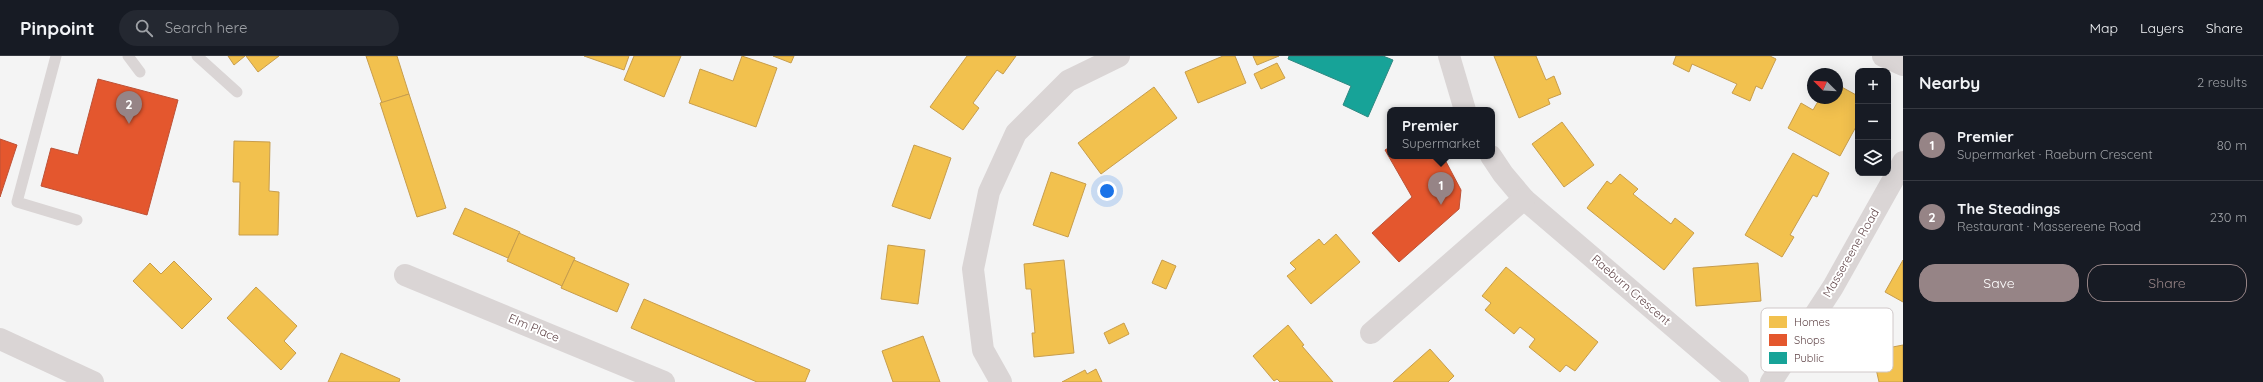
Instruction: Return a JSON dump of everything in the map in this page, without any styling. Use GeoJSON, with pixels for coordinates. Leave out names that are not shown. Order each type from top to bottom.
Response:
{"type":"FeatureCollection","features":[{"type":"Feature","properties":{"kind":"street"},"geometry":{"type":"LineString","coordinates":[[1001,382],[983,350],[972,269],[989,192],[1016,133],[1068,81],[1119,56]]}},
{"type":"Feature","properties":{"kind":"street"},"geometry":{"type":"LineString","coordinates":[[1450,56],[1464,107]]}},
{"type":"Feature","properties":{"kind":"street"},"geometry":{"type":"LineString","coordinates":[[1883,56],[1903,65]]}},
{"type":"Feature","properties":{"kind":"street","name":"Raeburn Crescent"},"geometry":{"type":"LineString","coordinates":[[1493,159],[1502,174],[1524,199],[1738,382]]}},
{"type":"Feature","properties":{"kind":"street","name":"Massereene Road"},"geometry":{"type":"LineString","coordinates":[[1819,308],[1833,287],[1903,162]]}},
{"type":"Feature","properties":{"kind":"street"},"geometry":{"type":"LineString","coordinates":[[1371,333],[1524,199]]}},
{"type":"Feature","properties":{"kind":"street","name":"Elm Place"},"geometry":{"type":"LineString","coordinates":[[405,275],[664,382]]}},
{"type":"Feature","properties":{"kind":"street"},"geometry":{"type":"LineString","coordinates":[[0,339],[93,382]]}},
{"type":"Feature","properties":{"kind":"street","name":"Massereene Road"},"geometry":{"type":"LineString","coordinates":[[1771,382],[1778,372]]}},
{"type":"Feature","properties":{"kind":"lane"},"geometry":{"type":"LineString","coordinates":[[56,56],[17,202],[77,220]]}},
{"type":"Feature","properties":{"kind":"lane"},"geometry":{"type":"LineString","coordinates":[[128,56],[140,72]]}},
{"type":"Feature","properties":{"kind":"lane"},"geometry":{"type":"LineString","coordinates":[[197,56],[237,92]]}},
{"type":"Feature","properties":{"kind":"building: Homes"},"geometry":{"type":"Polygon","coordinates":[[[228,56],[245,56],[234,65],[228,56]]]}},
{"type":"Feature","properties":{"kind":"building: Homes"},"geometry":{"type":"Polygon","coordinates":[[[246,56],[279,56],[258,72],[246,56]]]}},
{"type":"Feature","properties":{"kind":"building: Homes"},"geometry":{"type":"Polygon","coordinates":[[[366,56],[397,56],[409,94],[382,103],[366,56]]]}},
{"type":"Feature","properties":{"kind":"building: Homes"},"geometry":{"type":"Polygon","coordinates":[[[584,56],[629,56],[624,70],[584,56]]]}},
{"type":"Feature","properties":{"kind":"building: Homes"},"geometry":{"type":"Polygon","coordinates":[[[634,56],[681,56],[664,97],[624,80],[634,56]]]}},
{"type":"Feature","properties":{"kind":"building: Homes"},"geometry":{"type":"Polygon","coordinates":[[[742,56],[777,68],[756,127],[689,103],[700,69],[733,81],[742,56]]]}},
{"type":"Feature","properties":{"kind":"building: Homes"},"geometry":{"type":"Polygon","coordinates":[[[773,56],[794,56],[791,63],[773,56]]]}},
{"type":"Feature","properties":{"kind":"building: Homes"},"geometry":{"type":"Polygon","coordinates":[[[967,56],[1016,56],[1003,74],[997,70],[973,103],[979,108],[963,130],[930,107],[967,56]]]}},
{"type":"Feature","properties":{"kind":"building: Homes"},"geometry":{"type":"Polygon","coordinates":[[[1223,56],[1235,56],[1246,83],[1198,103],[1185,72],[1223,56]]]}},
{"type":"Feature","properties":{"kind":"building: Homes"},"geometry":{"type":"Polygon","coordinates":[[[1253,56],[1279,56],[1257,65],[1253,56]]]}},
{"type":"Feature","properties":{"kind":"building: Homes"},"geometry":{"type":"Polygon","coordinates":[[[1494,56],[1536,56],[1546,80],[1554,76],[1561,94],[1548,99],[1550,104],[1519,118],[1494,56]]]}},
{"type":"Feature","properties":{"kind":"building: Homes"},"geometry":{"type":"Polygon","coordinates":[[[1676,56],[1770,56],[1776,59],[1762,89],[1756,86],[1750,101],[1732,93],[1737,84],[1692,64],[1689,72],[1673,64],[1676,56]]]}},
{"type":"Feature","properties":{"kind":"building: Homes"},"geometry":{"type":"Polygon","coordinates":[[[1277,63],[1285,78],[1261,89],[1254,74],[1277,63]]]}},
{"type":"Feature","properties":{"kind":"building: Homes"},"geometry":{"type":"Polygon","coordinates":[[[1154,87],[1177,118],[1101,174],[1078,143],[1154,87]]]}},
{"type":"Feature","properties":{"kind":"building: Homes"},"geometry":{"type":"Polygon","coordinates":[[[1843,88],[1855,94],[1855,128],[1840,156],[1788,128],[1801,103],[1813,110],[1816,104],[1843,104],[1843,88]]]}},
{"type":"Feature","properties":{"kind":"building: Homes"},"geometry":{"type":"Polygon","coordinates":[[[409,94],[446,208],[417,217],[380,103],[409,94]]]}},
{"type":"Feature","properties":{"kind":"building: Homes"},"geometry":{"type":"Polygon","coordinates":[[[1562,122],[1594,165],[1564,187],[1532,144],[1562,122]]]}},
{"type":"Feature","properties":{"kind":"building: Homes"},"geometry":{"type":"Polygon","coordinates":[[[234,141],[270,142],[269,191],[279,192],[278,235],[239,235],[240,182],[233,182],[234,141]]]}},
{"type":"Feature","properties":{"kind":"building: Homes"},"geometry":{"type":"Polygon","coordinates":[[[914,145],[951,158],[930,219],[892,206],[914,145]]]}},
{"type":"Feature","properties":{"kind":"building: Homes"},"geometry":{"type":"Polygon","coordinates":[[[1793,153],[1829,173],[1817,197],[1813,195],[1790,235],[1794,237],[1782,257],[1745,235],[1793,153]]]}},
{"type":"Feature","properties":{"kind":"building: Homes"},"geometry":{"type":"Polygon","coordinates":[[[1051,172],[1086,184],[1068,237],[1033,225],[1051,172]]]}},
{"type":"Feature","properties":{"kind":"building: Homes"},"geometry":{"type":"Polygon","coordinates":[[[1620,174],[1638,189],[1633,194],[1671,224],[1675,218],[1694,233],[1664,270],[1587,208],[1607,181],[1611,184],[1620,174]]]}},
{"type":"Feature","properties":{"kind":"building: Homes"},"geometry":{"type":"Polygon","coordinates":[[[465,208],[520,232],[508,258],[453,234],[465,208]]]}},
{"type":"Feature","properties":{"kind":"building: Homes"},"geometry":{"type":"Polygon","coordinates":[[[519,233],[575,258],[562,286],[507,261],[519,233]]]}},
{"type":"Feature","properties":{"kind":"building: Homes"},"geometry":{"type":"Polygon","coordinates":[[[1336,234],[1360,262],[1311,304],[1287,276],[1296,269],[1290,263],[1319,239],[1324,245],[1336,234]]]}},
{"type":"Feature","properties":{"kind":"building: Homes"},"geometry":{"type":"Polygon","coordinates":[[[888,245],[925,250],[918,304],[881,299],[888,245]]]}},
{"type":"Feature","properties":{"kind":"building: Homes"},"geometry":{"type":"Polygon","coordinates":[[[574,260],[629,284],[617,312],[561,288],[574,260]]]}},
{"type":"Feature","properties":{"kind":"building: Homes"},"geometry":{"type":"Polygon","coordinates":[[[1064,260],[1074,353],[1034,357],[1032,333],[1035,333],[1031,289],[1026,289],[1024,264],[1064,260]]]}},
{"type":"Feature","properties":{"kind":"building: Homes"},"geometry":{"type":"Polygon","coordinates":[[[1162,260],[1176,266],[1166,289],[1152,283],[1162,260]]]}},
{"type":"Feature","properties":{"kind":"building: Homes"},"geometry":{"type":"Polygon","coordinates":[[[1903,260],[1903,302],[1885,292],[1903,260]]]}},
{"type":"Feature","properties":{"kind":"building: Homes"},"geometry":{"type":"Polygon","coordinates":[[[174,261],[212,299],[182,329],[133,281],[150,263],[161,274],[174,261]]]}},
{"type":"Feature","properties":{"kind":"building: Homes"},"geometry":{"type":"Polygon","coordinates":[[[1758,263],[1761,301],[1696,306],[1693,268],[1758,263]]]}},
{"type":"Feature","properties":{"kind":"building: Homes"},"geometry":{"type":"Polygon","coordinates":[[[1506,267],[1598,342],[1575,371],[1566,365],[1560,372],[1529,347],[1535,339],[1520,327],[1514,334],[1485,310],[1491,303],[1482,296],[1506,267]]]}},
{"type":"Feature","properties":{"kind":"building: Homes"},"geometry":{"type":"Polygon","coordinates":[[[256,287],[297,326],[284,341],[296,353],[281,370],[227,318],[256,287]]]}},
{"type":"Feature","properties":{"kind":"building: Homes"},"geometry":{"type":"Polygon","coordinates":[[[644,299],[810,370],[805,382],[757,382],[631,328],[644,299]]]}},
{"type":"Feature","properties":{"kind":"building: Homes"},"geometry":{"type":"Polygon","coordinates":[[[1124,323],[1129,334],[1109,344],[1104,333],[1124,323]]]}},
{"type":"Feature","properties":{"kind":"building: Homes"},"geometry":{"type":"Polygon","coordinates":[[[1288,325],[1304,345],[1302,346],[1333,382],[1280,382],[1277,379],[1274,381],[1253,356],[1288,325]]]}},
{"type":"Feature","properties":{"kind":"building: Homes"},"geometry":{"type":"Polygon","coordinates":[[[923,336],[940,382],[893,382],[882,351],[923,336]]]}},
{"type":"Feature","properties":{"kind":"building: Homes"},"geometry":{"type":"Polygon","coordinates":[[[1903,345],[1903,382],[1879,382],[1877,372],[1893,372],[1893,347],[1903,345]]]}},
{"type":"Feature","properties":{"kind":"building: Homes"},"geometry":{"type":"Polygon","coordinates":[[[1430,349],[1454,376],[1448,382],[1393,382],[1430,349]]]}},
{"type":"Feature","properties":{"kind":"building: Homes"},"geometry":{"type":"Polygon","coordinates":[[[341,353],[400,379],[399,382],[328,382],[341,353]]]}},
{"type":"Feature","properties":{"kind":"building: Homes"},"geometry":{"type":"Polygon","coordinates":[[[1096,369],[1102,382],[1062,382],[1085,370],[1087,374],[1096,369]]]}},
{"type":"Feature","properties":{"kind":"building: Shops"},"geometry":{"type":"Polygon","coordinates":[[[98,79],[178,100],[147,215],[41,186],[51,148],[78,155],[98,79]]]}},
{"type":"Feature","properties":{"kind":"building: Shops"},"geometry":{"type":"Polygon","coordinates":[[[0,139],[17,145],[0,197],[0,139]]]}},
{"type":"Feature","properties":{"kind":"building: Shops"},"geometry":{"type":"Polygon","coordinates":[[[1390,159],[1445,159],[1461,190],[1459,209],[1399,262],[1372,233],[1412,197],[1390,159]]]}},
{"type":"Feature","properties":{"kind":"building: Public"},"geometry":{"type":"Polygon","coordinates":[[[1289,56],[1383,56],[1393,60],[1368,117],[1343,105],[1351,86],[1288,59],[1289,56]]]}},
{"type":"Feature","properties":{"kind":"place","name":"The Steadings"},"geometry":{"type":"Point","coordinates":[129,124]}},
{"type":"Feature","properties":{"kind":"place","name":"Premier"},"geometry":{"type":"Point","coordinates":[1441,205]}}]}
